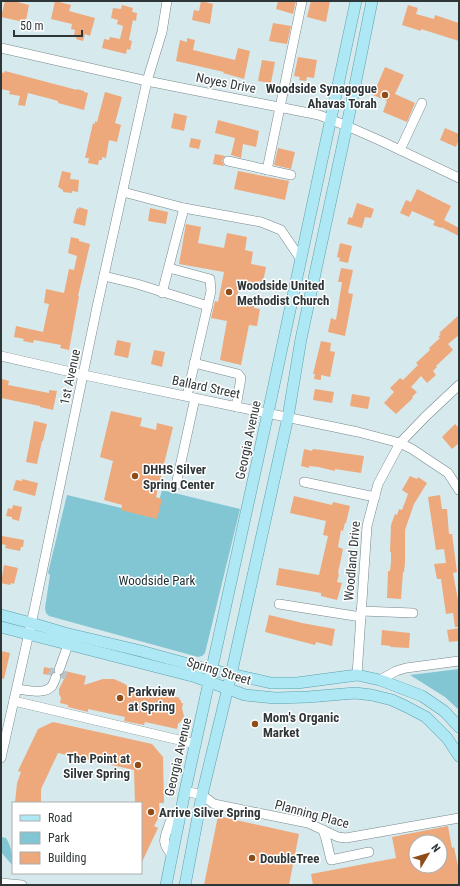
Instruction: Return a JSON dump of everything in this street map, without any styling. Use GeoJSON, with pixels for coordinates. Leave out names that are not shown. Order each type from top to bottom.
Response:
{"type":"FeatureCollection","features":[{"type":"Feature","properties":{"kind":"main road","name":"Georgia Avenue"},"geometry":{"type":"LineString","coordinates":[[166,885],[356,1]]}},
{"type":"Feature","properties":{"kind":"main road"},"geometry":{"type":"LineString","coordinates":[[186,885],[202,795],[228,688],[288,417],[301,339],[347,126],[372,1]]}},
{"type":"Feature","properties":{"kind":"main road","name":"Spring Street"},"geometry":{"type":"LineString","coordinates":[[1,615],[211,670],[271,683],[290,683],[358,675],[380,680],[422,696],[444,711],[459,727]]}},
{"type":"Feature","properties":{"kind":"main road","name":"Spring Street"},"geometry":{"type":"LineString","coordinates":[[1,627],[209,682],[245,695],[275,698],[355,693],[392,700],[426,718],[447,738],[459,756]]}},
{"type":"Feature","properties":{"kind":"street","name":"1st Avenue"},"geometry":{"type":"LineString","coordinates":[[1,758],[4,727],[14,702],[104,276],[147,80],[162,32],[167,1]]}},
{"type":"Feature","properties":{"kind":"street"},"geometry":{"type":"LineString","coordinates":[[267,170],[302,1]]}},
{"type":"Feature","properties":{"kind":"street","name":"Noyes Drive"},"geometry":{"type":"LineString","coordinates":[[1,48],[147,80],[319,115],[347,126],[459,178]]}},
{"type":"Feature","properties":{"kind":"street"},"geometry":{"type":"LineString","coordinates":[[400,150],[422,103]]}},
{"type":"Feature","properties":{"kind":"street"},"geometry":{"type":"LineString","coordinates":[[228,161],[291,175]]}},
{"type":"Feature","properties":{"kind":"street"},"geometry":{"type":"LineString","coordinates":[[123,192],[184,208],[261,222],[281,230],[300,258]]}},
{"type":"Feature","properties":{"kind":"street"},"geometry":{"type":"LineString","coordinates":[[162,292],[184,208]]}},
{"type":"Feature","properties":{"kind":"street"},"geometry":{"type":"LineString","coordinates":[[169,268],[210,279],[211,291],[194,363],[191,397],[176,485]]}},
{"type":"Feature","properties":{"kind":"street"},"geometry":{"type":"LineString","coordinates":[[104,276],[208,306]]}},
{"type":"Feature","properties":{"kind":"street","name":"Ballard Street"},"geometry":{"type":"LineString","coordinates":[[1,356],[84,375],[358,432],[400,443],[412,449],[448,473],[459,490]]}},
{"type":"Feature","properties":{"kind":"street"},"geometry":{"type":"LineString","coordinates":[[194,363],[238,374],[241,378],[236,407]]}},
{"type":"Feature","properties":{"kind":"street","name":"Woodland Drive"},"geometry":{"type":"LineString","coordinates":[[358,675],[367,526],[378,484],[400,443],[424,417],[459,386]]}},
{"type":"Feature","properties":{"kind":"street"},"geometry":{"type":"LineString","coordinates":[[304,482],[374,497]]}},
{"type":"Feature","properties":{"kind":"street"},"geometry":{"type":"LineString","coordinates":[[278,604],[361,614],[413,613]]}},
{"type":"Feature","properties":{"kind":"street"},"geometry":{"type":"LineString","coordinates":[[16,689],[33,691],[49,688],[58,672],[68,645]]}},
{"type":"Feature","properties":{"kind":"street"},"geometry":{"type":"LineString","coordinates":[[380,680],[396,671],[406,668],[459,661]]}},
{"type":"Feature","properties":{"kind":"street"},"geometry":{"type":"LineString","coordinates":[[14,702],[196,744]]}},
{"type":"Feature","properties":{"kind":"street","name":"Planning Place"},"geometry":{"type":"LineString","coordinates":[[185,792],[202,795],[214,804],[308,823],[338,837],[346,838],[459,818]]}},
{"type":"Feature","properties":{"kind":"street"},"geometry":{"type":"LineString","coordinates":[[323,830],[331,860],[369,852]]}},
{"type":"Feature","properties":{"kind":"street"},"geometry":{"type":"LineString","coordinates":[[1,883],[22,885]]}},
{"type":"Feature","properties":{"kind":"green space","name":"Woodside Park"},"geometry":{"type":"Polygon","coordinates":[[[162,490],[240,509],[205,653],[198,657],[49,616],[46,613],[45,608],[50,575],[48,573],[67,495],[155,516],[162,490]]]}},
{"type":"Feature","properties":{"kind":"green space"},"geometry":{"type":"Polygon","coordinates":[[[459,669],[459,710],[445,697],[410,675],[459,669]]]}},
{"type":"Feature","properties":{"kind":"green space"},"geometry":{"type":"Polygon","coordinates":[[[1,837],[6,838],[9,844],[12,855],[12,865],[1,852],[1,837]]]}},
{"type":"Feature","properties":{"kind":"building"},"geometry":{"type":"Polygon","coordinates":[[[5,1],[13,1],[29,5],[26,20],[24,20],[24,22],[1,17],[5,1]]]}},
{"type":"Feature","properties":{"kind":"building"},"geometry":{"type":"Polygon","coordinates":[[[55,1],[71,5],[69,11],[95,18],[90,36],[85,34],[83,41],[76,39],[77,36],[74,35],[75,30],[71,29],[72,24],[51,19],[55,1]]]}},
{"type":"Feature","properties":{"kind":"building"},"geometry":{"type":"Polygon","coordinates":[[[201,1],[213,4],[210,24],[192,20],[194,10],[199,11],[201,1]]]}},
{"type":"Feature","properties":{"kind":"building"},"geometry":{"type":"Polygon","coordinates":[[[278,1],[296,1],[293,14],[276,9],[278,1]]]}},
{"type":"Feature","properties":{"kind":"building"},"geometry":{"type":"Polygon","coordinates":[[[311,1],[330,1],[326,22],[307,17],[311,1]]]}},
{"type":"Feature","properties":{"kind":"building"},"geometry":{"type":"Polygon","coordinates":[[[122,5],[133,8],[132,12],[137,13],[136,21],[133,20],[129,40],[132,41],[130,50],[127,49],[126,54],[102,48],[104,39],[109,40],[110,37],[120,39],[123,26],[117,24],[118,20],[111,18],[113,8],[121,9],[122,5]]]}},
{"type":"Feature","properties":{"kind":"building"},"geometry":{"type":"Polygon","coordinates":[[[408,5],[418,8],[416,14],[434,19],[435,15],[459,23],[459,41],[421,29],[421,31],[402,25],[408,5]]]}},
{"type":"Feature","properties":{"kind":"building"},"geometry":{"type":"Polygon","coordinates":[[[273,23],[291,26],[287,44],[269,41],[273,23]]]}},
{"type":"Feature","properties":{"kind":"building"},"geometry":{"type":"Polygon","coordinates":[[[187,38],[195,40],[193,50],[235,60],[238,48],[250,51],[244,79],[223,73],[224,72],[176,61],[180,40],[187,42],[187,38]]]}},
{"type":"Feature","properties":{"kind":"building"},"geometry":{"type":"Polygon","coordinates":[[[298,57],[317,60],[314,78],[307,77],[306,81],[299,80],[300,77],[294,76],[298,57]]]}},
{"type":"Feature","properties":{"kind":"building"},"geometry":{"type":"Polygon","coordinates":[[[262,60],[275,62],[271,83],[258,81],[262,60]]]}},
{"type":"Feature","properties":{"kind":"building","name":"Woodside Synagogue Ahavas Torah"},"geometry":{"type":"Polygon","coordinates":[[[385,67],[404,75],[395,94],[415,103],[407,122],[383,112],[387,101],[373,95],[385,67]]]}},
{"type":"Feature","properties":{"kind":"building"},"geometry":{"type":"Polygon","coordinates":[[[5,71],[84,91],[88,93],[84,110],[28,93],[25,106],[18,105],[20,96],[9,94],[10,91],[1,89],[1,72],[4,73],[5,71]]]}},
{"type":"Feature","properties":{"kind":"building"},"geometry":{"type":"Polygon","coordinates":[[[105,92],[122,97],[115,123],[121,125],[117,142],[109,140],[106,158],[102,157],[102,160],[99,160],[98,165],[88,163],[89,158],[85,158],[93,123],[95,124],[95,121],[97,122],[105,92]]]}},
{"type":"Feature","properties":{"kind":"building"},"geometry":{"type":"Polygon","coordinates":[[[174,113],[187,116],[184,131],[171,128],[174,113]]]}},
{"type":"Feature","properties":{"kind":"building"},"geometry":{"type":"Polygon","coordinates":[[[218,120],[259,131],[256,147],[243,144],[241,158],[231,155],[235,138],[215,133],[218,120]]]}},
{"type":"Feature","properties":{"kind":"building"},"geometry":{"type":"Polygon","coordinates":[[[445,128],[459,134],[456,147],[440,140],[445,128]]]}},
{"type":"Feature","properties":{"kind":"building"},"geometry":{"type":"Polygon","coordinates":[[[191,138],[201,140],[199,149],[189,147],[191,138]]]}},
{"type":"Feature","properties":{"kind":"building"},"geometry":{"type":"Polygon","coordinates":[[[278,148],[295,152],[291,169],[274,165],[278,148]]]}},
{"type":"Feature","properties":{"kind":"building"},"geometry":{"type":"Polygon","coordinates":[[[215,154],[225,156],[222,160],[224,166],[213,164],[215,154]]]}},
{"type":"Feature","properties":{"kind":"building"},"geometry":{"type":"Polygon","coordinates":[[[62,171],[71,173],[70,179],[79,180],[78,192],[63,192],[63,190],[58,187],[62,171]]]}},
{"type":"Feature","properties":{"kind":"building"},"geometry":{"type":"Polygon","coordinates":[[[238,171],[289,181],[285,200],[234,189],[238,171]]]}},
{"type":"Feature","properties":{"kind":"building"},"geometry":{"type":"Polygon","coordinates":[[[417,189],[451,206],[444,220],[459,228],[459,236],[441,227],[433,225],[435,221],[412,211],[409,217],[400,213],[406,200],[411,202],[417,189]]]}},
{"type":"Feature","properties":{"kind":"building"},"geometry":{"type":"Polygon","coordinates":[[[357,203],[374,209],[371,218],[365,217],[362,228],[347,224],[349,217],[352,218],[357,203]]]}},
{"type":"Feature","properties":{"kind":"building"},"geometry":{"type":"Polygon","coordinates":[[[79,207],[88,210],[85,226],[73,223],[77,208],[79,209],[79,207]]]}},
{"type":"Feature","properties":{"kind":"building"},"geometry":{"type":"Polygon","coordinates":[[[150,208],[168,212],[166,224],[148,221],[150,208]]]}},
{"type":"Feature","properties":{"kind":"building","name":"Woodside United Methodist Church"},"geometry":{"type":"Polygon","coordinates":[[[186,224],[201,227],[198,243],[224,248],[227,233],[247,237],[245,250],[253,252],[251,264],[266,267],[263,282],[258,281],[257,286],[240,283],[237,298],[252,300],[251,305],[254,306],[254,308],[260,309],[257,326],[249,325],[241,365],[220,360],[227,321],[211,318],[215,301],[218,302],[224,272],[179,264],[186,224]]]}},
{"type":"Feature","properties":{"kind":"building"},"geometry":{"type":"Polygon","coordinates":[[[71,237],[90,244],[78,296],[69,350],[60,348],[61,345],[34,340],[33,343],[14,337],[16,326],[43,332],[49,304],[44,303],[46,289],[64,293],[69,269],[74,270],[77,256],[68,253],[71,237]]]}},
{"type":"Feature","properties":{"kind":"building"},"geometry":{"type":"Polygon","coordinates":[[[340,243],[352,246],[348,263],[339,261],[340,258],[337,257],[340,243]]]}},
{"type":"Feature","properties":{"kind":"building"},"geometry":{"type":"Polygon","coordinates":[[[341,268],[353,270],[348,293],[353,294],[345,336],[328,332],[331,318],[336,320],[342,282],[338,282],[341,268]]]}},
{"type":"Feature","properties":{"kind":"building"},"geometry":{"type":"Polygon","coordinates":[[[459,315],[459,335],[448,344],[453,350],[436,366],[437,367],[433,371],[436,375],[427,383],[421,376],[411,387],[417,392],[412,397],[413,398],[396,414],[384,403],[394,392],[390,388],[400,378],[403,380],[418,365],[416,363],[440,338],[438,337],[441,334],[439,333],[459,315]]]}},
{"type":"Feature","properties":{"kind":"building"},"geometry":{"type":"Polygon","coordinates":[[[117,340],[131,343],[128,358],[114,355],[117,340]]]}},
{"type":"Feature","properties":{"kind":"building"},"geometry":{"type":"Polygon","coordinates":[[[321,341],[331,343],[330,351],[335,352],[330,377],[321,375],[321,380],[314,379],[315,374],[313,374],[321,341]]]}},
{"type":"Feature","properties":{"kind":"building"},"geometry":{"type":"Polygon","coordinates":[[[154,350],[165,352],[162,367],[151,364],[154,350]]]}},
{"type":"Feature","properties":{"kind":"building"},"geometry":{"type":"Polygon","coordinates":[[[2,379],[9,381],[8,385],[49,393],[49,390],[57,391],[53,410],[1,398],[2,379]]]}},
{"type":"Feature","properties":{"kind":"building"},"geometry":{"type":"Polygon","coordinates":[[[315,389],[334,392],[332,403],[313,400],[315,389]]]}},
{"type":"Feature","properties":{"kind":"building"},"geometry":{"type":"Polygon","coordinates":[[[352,394],[370,397],[368,409],[350,406],[352,394]]]}},
{"type":"Feature","properties":{"kind":"building","name":"DHHS Silver Spring Center"},"geometry":{"type":"Polygon","coordinates":[[[111,411],[142,418],[140,426],[156,430],[157,423],[173,427],[156,497],[162,499],[157,519],[121,510],[122,505],[104,500],[113,461],[100,457],[111,411]]]}},
{"type":"Feature","properties":{"kind":"building"},"geometry":{"type":"Polygon","coordinates":[[[34,421],[47,424],[37,464],[26,462],[34,421]]]}},
{"type":"Feature","properties":{"kind":"building"},"geometry":{"type":"Polygon","coordinates":[[[455,424],[459,428],[459,443],[452,449],[442,437],[455,424]]]}},
{"type":"Feature","properties":{"kind":"building"},"geometry":{"type":"Polygon","coordinates":[[[304,449],[364,456],[361,473],[301,466],[304,449]]]}},
{"type":"Feature","properties":{"kind":"building"},"geometry":{"type":"Polygon","coordinates":[[[410,476],[417,479],[418,477],[427,483],[414,504],[405,530],[405,563],[401,599],[387,598],[388,571],[390,571],[391,562],[391,525],[395,514],[397,515],[399,509],[402,510],[408,494],[402,490],[410,476]]]}},
{"type":"Feature","properties":{"kind":"building"},"geometry":{"type":"Polygon","coordinates":[[[22,479],[38,483],[35,496],[13,490],[16,480],[22,481],[22,479]]]}},
{"type":"Feature","properties":{"kind":"building"},"geometry":{"type":"Polygon","coordinates":[[[440,495],[442,509],[447,509],[449,534],[452,534],[457,572],[453,573],[458,600],[459,599],[459,627],[455,627],[453,613],[446,614],[441,579],[437,579],[434,564],[446,563],[444,549],[436,550],[428,497],[440,495]]]}},
{"type":"Feature","properties":{"kind":"building"},"geometry":{"type":"Polygon","coordinates":[[[294,496],[332,505],[333,502],[350,506],[343,531],[341,530],[338,547],[343,549],[337,582],[342,583],[337,600],[321,596],[321,593],[276,585],[279,568],[319,575],[328,536],[323,535],[326,521],[290,513],[294,496]]]}},
{"type":"Feature","properties":{"kind":"building"},"geometry":{"type":"Polygon","coordinates":[[[13,505],[22,507],[19,521],[12,519],[12,517],[6,516],[8,508],[12,509],[13,505]]]}},
{"type":"Feature","properties":{"kind":"building"},"geometry":{"type":"Polygon","coordinates":[[[2,536],[24,540],[23,547],[21,547],[20,551],[5,548],[6,545],[1,544],[2,536]]]}},
{"type":"Feature","properties":{"kind":"building"},"geometry":{"type":"Polygon","coordinates":[[[4,565],[18,568],[14,584],[11,583],[10,585],[1,583],[4,565]]]}},
{"type":"Feature","properties":{"kind":"building"},"geometry":{"type":"Polygon","coordinates":[[[269,615],[335,629],[332,646],[316,642],[315,645],[265,632],[269,615]]]}},
{"type":"Feature","properties":{"kind":"building"},"geometry":{"type":"Polygon","coordinates":[[[459,628],[459,641],[449,642],[447,630],[459,628]]]}},
{"type":"Feature","properties":{"kind":"building"},"geometry":{"type":"Polygon","coordinates":[[[382,630],[410,633],[409,648],[381,645],[382,630]]]}},
{"type":"Feature","properties":{"kind":"building"},"geometry":{"type":"Polygon","coordinates":[[[1,651],[10,653],[4,679],[1,678],[1,651]]]}},
{"type":"Feature","properties":{"kind":"building"},"geometry":{"type":"Polygon","coordinates":[[[44,667],[53,669],[53,672],[50,675],[43,674],[44,667]]]}},
{"type":"Feature","properties":{"kind":"building","name":"Parkview at Spring"},"geometry":{"type":"Polygon","coordinates":[[[65,671],[86,676],[84,685],[103,679],[114,679],[125,684],[139,697],[141,688],[180,698],[179,700],[183,703],[182,708],[184,716],[178,724],[177,729],[145,722],[144,725],[124,721],[125,717],[88,709],[88,712],[68,707],[68,705],[60,703],[61,698],[59,694],[59,689],[64,679],[62,678],[62,675],[65,671]]]}},
{"type":"Feature","properties":{"kind":"building"},"geometry":{"type":"Polygon","coordinates":[[[53,722],[152,744],[163,757],[164,803],[159,803],[160,815],[154,826],[158,828],[142,862],[142,802],[135,802],[134,770],[58,753],[41,789],[41,802],[15,802],[17,783],[21,772],[18,771],[38,729],[53,722]]]}},
{"type":"Feature","properties":{"kind":"building","name":"DoubleTree"},"geometry":{"type":"Polygon","coordinates":[[[218,816],[299,834],[289,885],[204,885],[218,816]]]}},
{"type":"Feature","properties":{"kind":"building"},"geometry":{"type":"Polygon","coordinates":[[[448,826],[452,848],[454,847],[459,871],[459,885],[313,885],[311,874],[396,858],[392,837],[448,826]]]}},
{"type":"Feature","properties":{"kind":"tunnel"},"geometry":{"type":"LineString","coordinates":[[52,676],[55,669]]}},
{"type":"Feature","properties":{"kind":"tunnel"},"geometry":{"type":"LineString","coordinates":[[61,678],[63,671]]}},
{"type":"Feature","properties":{"kind":"place","name":"Woodside Synagogue Ahavas Torah"},"geometry":{"type":"Point","coordinates":[385,95]}},
{"type":"Feature","properties":{"kind":"place","name":"Woodside United Methodist Church"},"geometry":{"type":"Point","coordinates":[229,292]}},
{"type":"Feature","properties":{"kind":"place","name":"DHHS Silver Spring Center"},"geometry":{"type":"Point","coordinates":[135,476]}},
{"type":"Feature","properties":{"kind":"place","name":"Parkview at Spring"},"geometry":{"type":"Point","coordinates":[120,698]}},
{"type":"Feature","properties":{"kind":"place","name":"Mom's Organic Market"},"geometry":{"type":"Point","coordinates":[255,724]}},
{"type":"Feature","properties":{"kind":"place","name":"The Point at Silver Spring"},"geometry":{"type":"Point","coordinates":[138,765]}},
{"type":"Feature","properties":{"kind":"place","name":"Arrive Silver Spring"},"geometry":{"type":"Point","coordinates":[151,812]}},
{"type":"Feature","properties":{"kind":"place","name":"DoubleTree"},"geometry":{"type":"Point","coordinates":[252,858]}}]}
